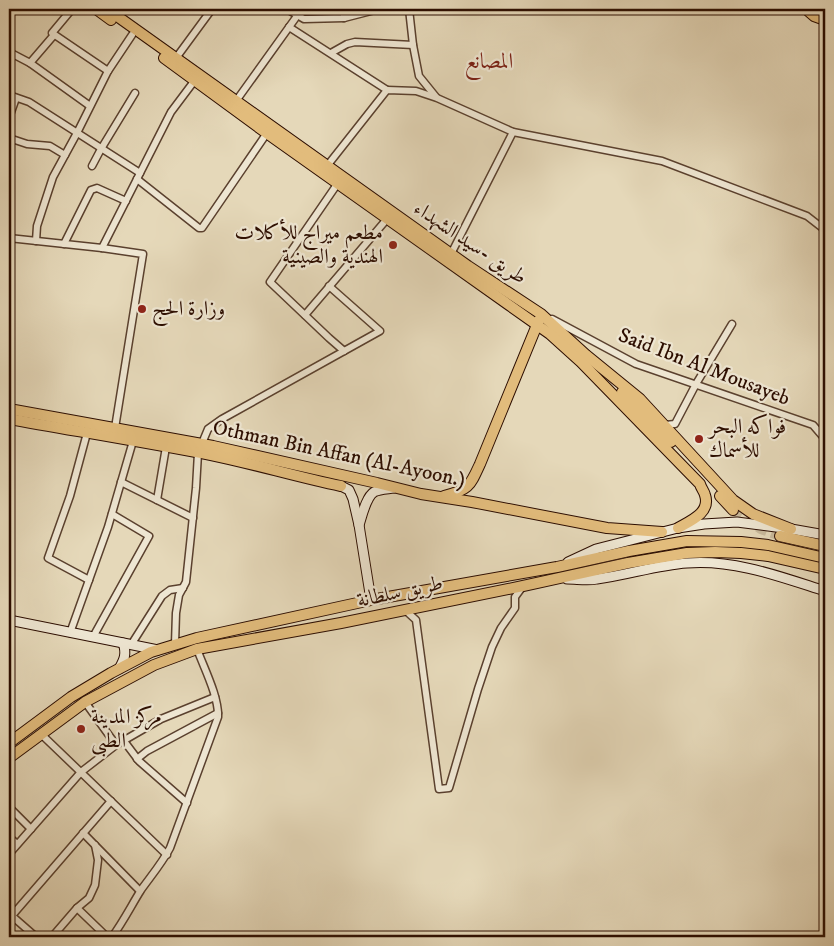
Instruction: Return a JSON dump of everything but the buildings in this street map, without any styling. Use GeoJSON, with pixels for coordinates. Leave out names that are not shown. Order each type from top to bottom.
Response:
{"type":"FeatureCollection","features":[{"type":"Feature","properties":{"kind":"main road","name":"طريق -سيد الشهداء"},"geometry":{"type":"LineString","coordinates":[[96,9],[550,334],[581,362],[700,484],[705,494],[706,502],[704,509],[699,516],[678,528]]}},
{"type":"Feature","properties":{"kind":"main road"},"geometry":{"type":"LineString","coordinates":[[797,9],[825,12]]}},
{"type":"Feature","properties":{"kind":"main road","name":"طريق -سيد الشهداء"},"geometry":{"type":"LineString","coordinates":[[115,11],[176,58],[327,166],[451,254],[541,314],[586,355],[640,399],[733,500],[753,514],[791,528]]}},
{"type":"Feature","properties":{"kind":"main road"},"geometry":{"type":"LineString","coordinates":[[813,11],[825,20]]}},
{"type":"Feature","properties":{"kind":"main road"},"geometry":{"type":"LineString","coordinates":[[441,497],[462,491],[471,483],[541,314]]}},
{"type":"Feature","properties":{"kind":"main road"},"geometry":{"type":"LineString","coordinates":[[586,355],[680,451],[733,510]]}},
{"type":"Feature","properties":{"kind":"main road","name":"Othman Bin Affan (Al-Ayoon.)"},"geometry":{"type":"LineString","coordinates":[[9,409],[115,428],[200,448],[396,487],[421,494],[607,528],[662,532]]}},
{"type":"Feature","properties":{"kind":"main road","name":"Othman Bin Affan (Al-Ayoon.)"},"geometry":{"type":"LineString","coordinates":[[9,419],[166,447],[200,448],[341,486]]}},
{"type":"Feature","properties":{"kind":"main road"},"geometry":{"type":"LineString","coordinates":[[341,486],[349,490],[354,499],[370,600]]}},
{"type":"Feature","properties":{"kind":"main road"},"geometry":{"type":"LineString","coordinates":[[359,525],[370,495],[375,491],[396,487]]}},
{"type":"Feature","properties":{"kind":"main road"},"geometry":{"type":"LineString","coordinates":[[557,567],[596,549],[678,528],[704,524],[737,522],[791,528],[825,535]]}},
{"type":"Feature","properties":{"kind":"main road"},"geometry":{"type":"LineString","coordinates":[[780,536],[825,546]]}},
{"type":"Feature","properties":{"kind":"main road","name":"طريق سلطانة"},"geometry":{"type":"LineString","coordinates":[[9,743],[71,697],[119,669],[151,652],[197,638],[370,600],[557,567],[628,551],[687,541],[741,542],[768,545],[825,558]]}},
{"type":"Feature","properties":{"kind":"main road","name":"طريق سلطانة"},"geometry":{"type":"LineString","coordinates":[[9,758],[85,702],[154,665],[197,649],[405,610],[628,562],[687,552],[741,552],[825,569]]}},
{"type":"Feature","properties":{"kind":"main road"},"geometry":{"type":"LineString","coordinates":[[557,578],[596,580],[656,567],[687,563],[707,563],[735,566],[766,573],[825,591]]}},
{"type":"Feature","properties":{"kind":"main road"},"geometry":{"type":"LineString","coordinates":[[9,620],[158,650]]}},
{"type":"Feature","properties":{"kind":"main road"},"geometry":{"type":"LineString","coordinates":[[119,669],[126,655],[127,644]]}},
{"type":"Feature","properties":{"kind":"street"},"geometry":{"type":"LineString","coordinates":[[30,63],[54,35],[52,33],[72,9]]}},
{"type":"Feature","properties":{"kind":"street"},"geometry":{"type":"LineString","coordinates":[[176,58],[212,9]]}},
{"type":"Feature","properties":{"kind":"street"},"geometry":{"type":"LineString","coordinates":[[287,9],[304,19],[344,18],[379,9]]}},
{"type":"Feature","properties":{"kind":"street"},"geometry":{"type":"LineString","coordinates":[[344,9],[344,18]]}},
{"type":"Feature","properties":{"kind":"street"},"geometry":{"type":"LineString","coordinates":[[409,9],[419,76],[437,98]]}},
{"type":"Feature","properties":{"kind":"street"},"geometry":{"type":"LineString","coordinates":[[236,101],[297,16]]}},
{"type":"Feature","properties":{"kind":"street"},"geometry":{"type":"LineString","coordinates":[[290,27],[387,90],[416,91],[437,98],[513,132],[662,161],[807,216],[825,230]]}},
{"type":"Feature","properties":{"kind":"street"},"geometry":{"type":"LineString","coordinates":[[54,35],[108,71]]}},
{"type":"Feature","properties":{"kind":"street"},"geometry":{"type":"LineString","coordinates":[[36,241],[37,226],[53,178],[108,71],[132,35]]}},
{"type":"Feature","properties":{"kind":"street"},"geometry":{"type":"LineString","coordinates":[[331,53],[347,44],[355,42],[413,44]]}},
{"type":"Feature","properties":{"kind":"street"},"geometry":{"type":"LineString","coordinates":[[9,52],[30,63],[90,106]]}},
{"type":"Feature","properties":{"kind":"street"},"geometry":{"type":"LineString","coordinates":[[102,248],[171,112],[195,80]]}},
{"type":"Feature","properties":{"kind":"street"},"geometry":{"type":"LineString","coordinates":[[327,166],[387,90]]}},
{"type":"Feature","properties":{"kind":"street"},"geometry":{"type":"LineString","coordinates":[[92,166],[100,149],[135,93]]}},
{"type":"Feature","properties":{"kind":"street"},"geometry":{"type":"LineString","coordinates":[[9,95],[29,102],[100,149],[138,176],[199,228],[202,228],[267,133]]}},
{"type":"Feature","properties":{"kind":"street"},"geometry":{"type":"LineString","coordinates":[[9,118],[16,98]]}},
{"type":"Feature","properties":{"kind":"street"},"geometry":{"type":"LineString","coordinates":[[451,254],[513,132]]}},
{"type":"Feature","properties":{"kind":"street"},"geometry":{"type":"LineString","coordinates":[[9,138],[26,144],[50,146],[65,155]]}},
{"type":"Feature","properties":{"kind":"street"},"geometry":{"type":"LineString","coordinates":[[338,184],[270,282],[344,351]]}},
{"type":"Feature","properties":{"kind":"street"},"geometry":{"type":"LineString","coordinates":[[64,244],[91,190],[97,188],[126,201]]}},
{"type":"Feature","properties":{"kind":"street"},"geometry":{"type":"LineString","coordinates":[[305,315],[387,219]]}},
{"type":"Feature","properties":{"kind":"street"},"geometry":{"type":"LineString","coordinates":[[9,238],[143,254],[115,428]]}},
{"type":"Feature","properties":{"kind":"street"},"geometry":{"type":"LineString","coordinates":[[175,644],[176,613],[179,595],[186,582],[200,448],[208,428],[380,331],[330,286]]}},
{"type":"Feature","properties":{"kind":"street","name":"Said Ibn Al Mousayeb"},"geometry":{"type":"LineString","coordinates":[[541,314],[636,364],[813,425],[825,439]]}},
{"type":"Feature","properties":{"kind":"street"},"geometry":{"type":"LineString","coordinates":[[664,425],[675,424],[696,384],[732,324]]}},
{"type":"Feature","properties":{"kind":"street"},"geometry":{"type":"LineString","coordinates":[[87,433],[70,496],[48,558],[89,580]]}},
{"type":"Feature","properties":{"kind":"street"},"geometry":{"type":"LineString","coordinates":[[70,633],[112,514],[133,441]]}},
{"type":"Feature","properties":{"kind":"street"},"geometry":{"type":"LineString","coordinates":[[157,500],[166,447]]}},
{"type":"Feature","properties":{"kind":"street"},"geometry":{"type":"LineString","coordinates":[[121,482],[193,518]]}},
{"type":"Feature","properties":{"kind":"street"},"geometry":{"type":"LineString","coordinates":[[93,637],[149,536],[112,514]]}},
{"type":"Feature","properties":{"kind":"street"},"geometry":{"type":"LineString","coordinates":[[405,610],[416,620],[438,789],[449,788],[492,647],[501,628],[515,608],[515,597],[523,586]]}},
{"type":"Feature","properties":{"kind":"street"},"geometry":{"type":"LineString","coordinates":[[127,644],[162,596],[170,590],[183,588]]}},
{"type":"Feature","properties":{"kind":"street"},"geometry":{"type":"LineString","coordinates":[[112,937],[123,922],[140,891],[170,848],[218,717],[219,709],[197,649]]}},
{"type":"Feature","properties":{"kind":"street"},"geometry":{"type":"LineString","coordinates":[[9,854],[80,772],[116,745],[161,719],[215,697]]}},
{"type":"Feature","properties":{"kind":"street"},"geometry":{"type":"LineString","coordinates":[[85,702],[116,745]]}},
{"type":"Feature","properties":{"kind":"street"},"geometry":{"type":"LineString","coordinates":[[137,759],[147,751],[218,713]]}},
{"type":"Feature","properties":{"kind":"street"},"geometry":{"type":"LineString","coordinates":[[42,734],[167,854]]}},
{"type":"Feature","properties":{"kind":"street"},"geometry":{"type":"LineString","coordinates":[[124,741],[137,759],[187,803]]}},
{"type":"Feature","properties":{"kind":"street"},"geometry":{"type":"LineString","coordinates":[[36,937],[10,918],[111,801]]}},
{"type":"Feature","properties":{"kind":"street"},"geometry":{"type":"LineString","coordinates":[[9,807],[31,829]]}},
{"type":"Feature","properties":{"kind":"street"},"geometry":{"type":"LineString","coordinates":[[84,833],[140,891]]}},
{"type":"Feature","properties":{"kind":"street"},"geometry":{"type":"LineString","coordinates":[[9,837],[17,844]]}},
{"type":"Feature","properties":{"kind":"street"},"geometry":{"type":"LineString","coordinates":[[52,937],[77,908],[89,898],[95,885],[98,860],[95,845]]}},
{"type":"Feature","properties":{"kind":"street"},"geometry":{"type":"LineString","coordinates":[[77,908],[107,937]]}},
{"type":"Feature","properties":{"kind":"tunnel"},"geometry":{"type":"LineString","coordinates":[[733,510],[761,529],[780,536]]}},
{"type":"Feature","properties":{"kind":"place","name":"مطعم ميراج للأكلات الهندية والصينية"},"geometry":{"type":"Point","coordinates":[393,245]}},
{"type":"Feature","properties":{"kind":"place","name":"وزارة الحج"},"geometry":{"type":"Point","coordinates":[142,309]}},
{"type":"Feature","properties":{"kind":"place","name":"فواكه البحر للأسماك"},"geometry":{"type":"Point","coordinates":[699,439]}},
{"type":"Feature","properties":{"kind":"place","name":"مرکز المدینة الطبی"},"geometry":{"type":"Point","coordinates":[81,729]}},
{"type":"Feature","properties":{"kind":"district","name":"المصانع"},"geometry":{"type":"Point","coordinates":[489,61]}}]}
